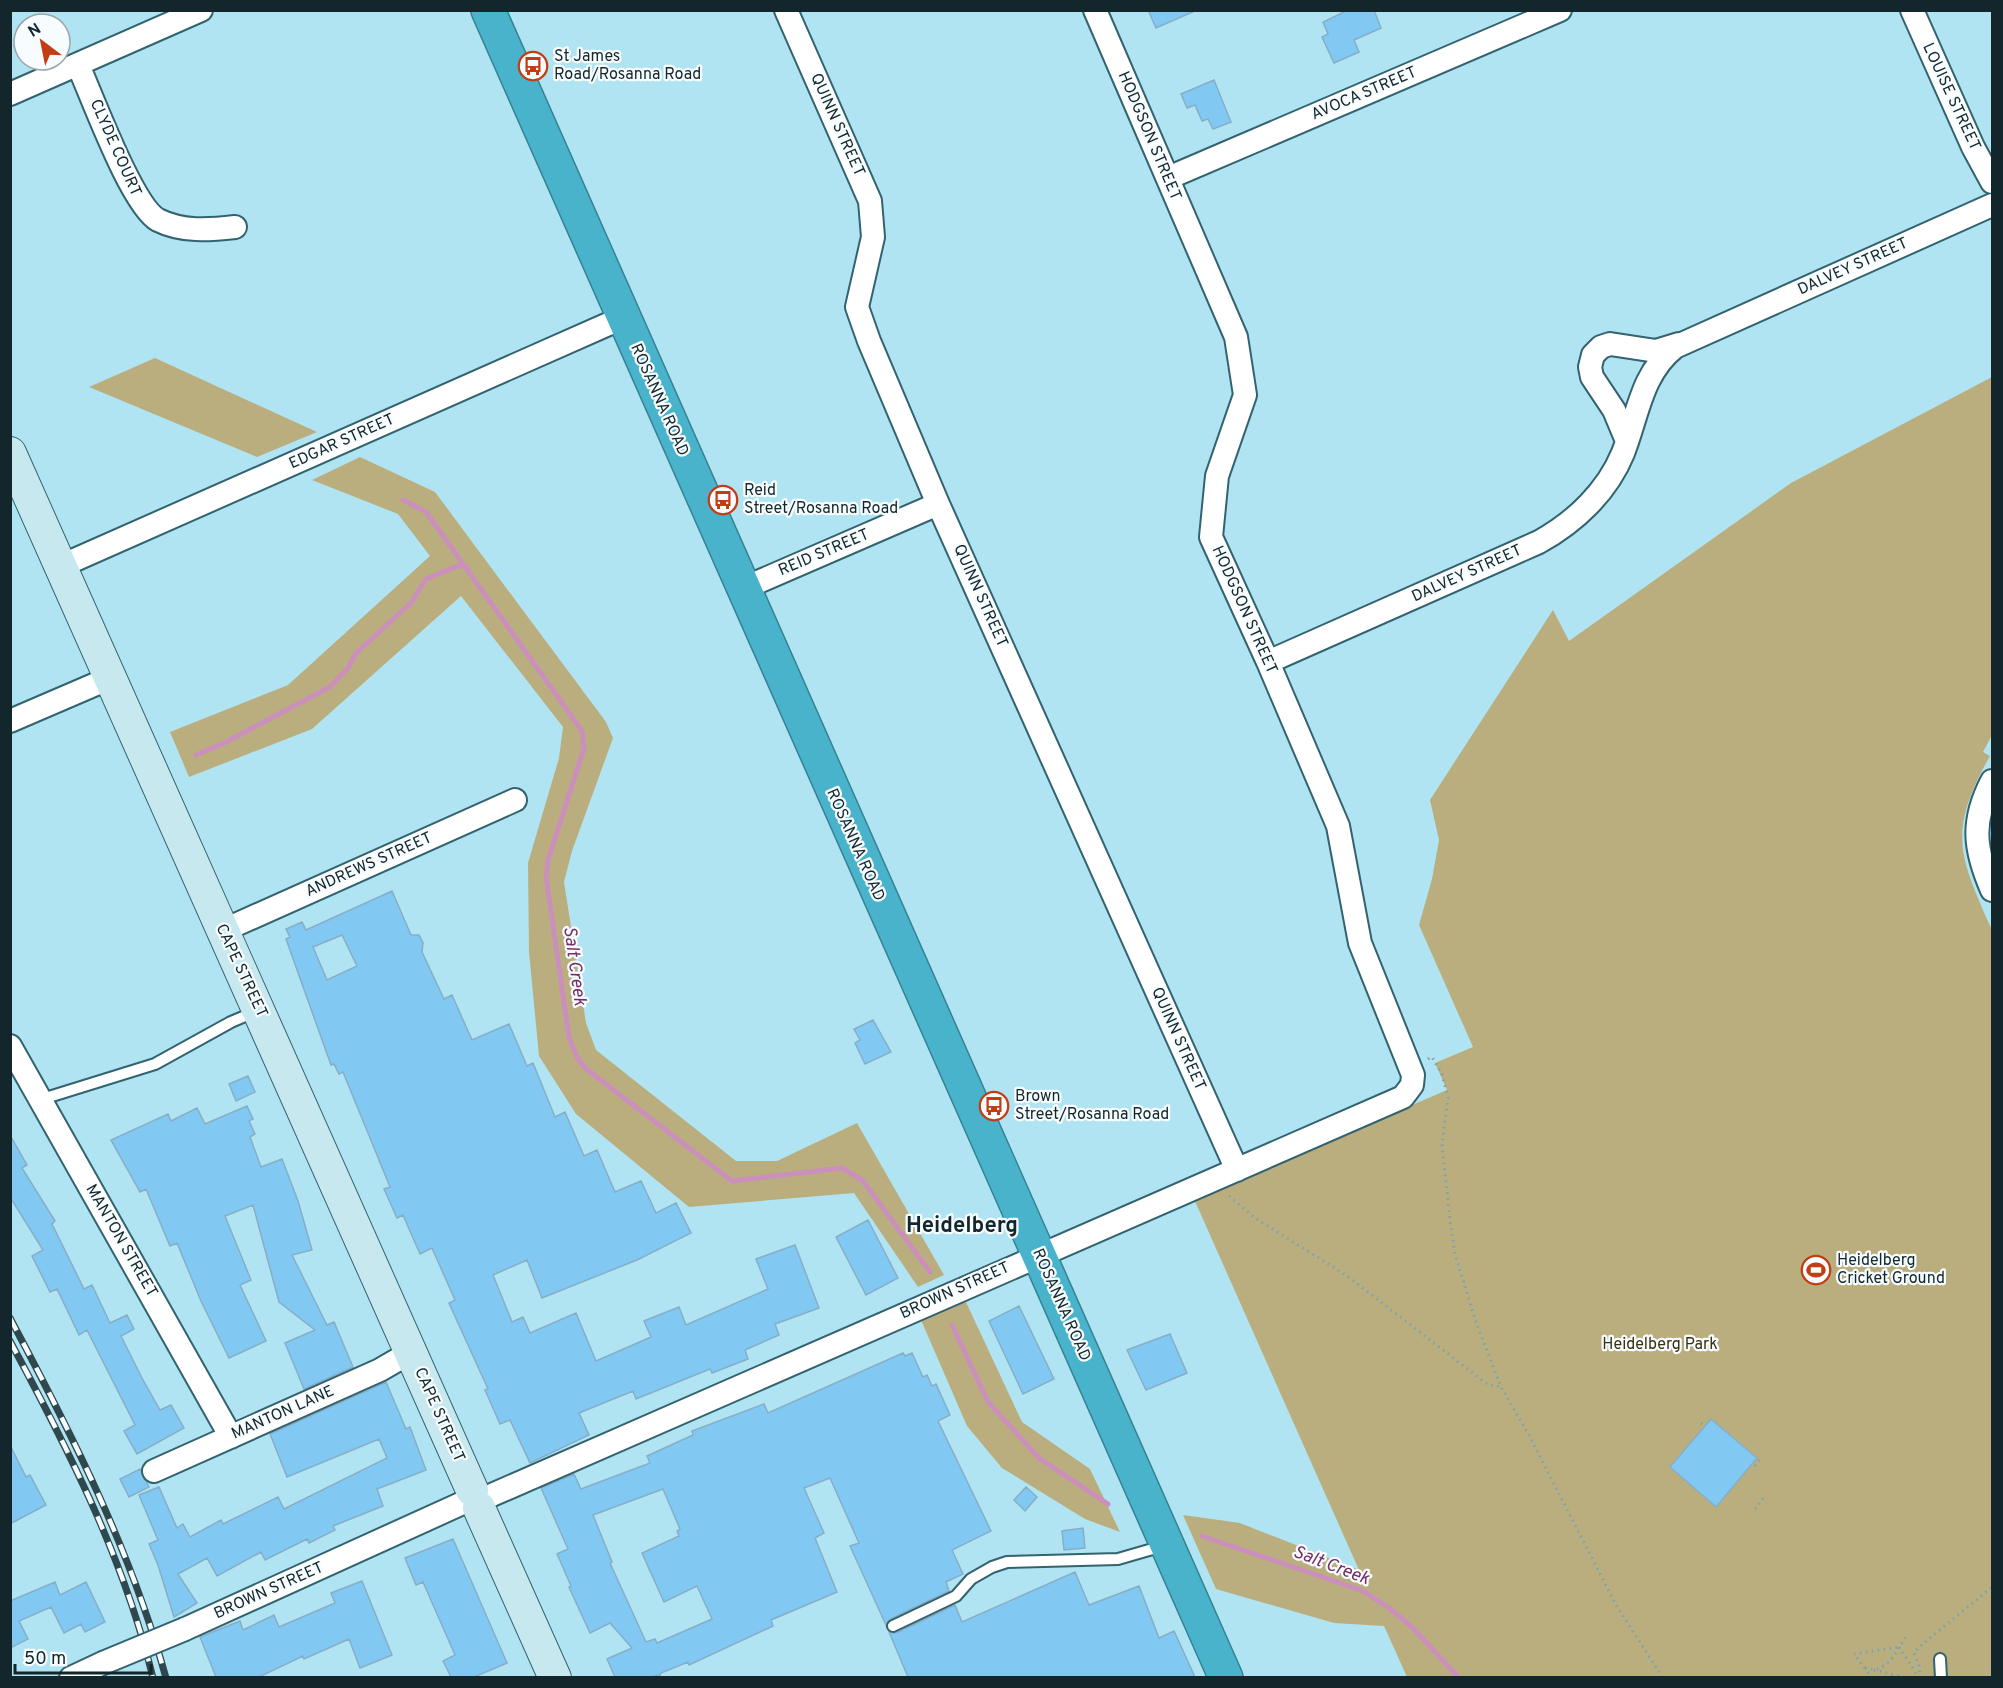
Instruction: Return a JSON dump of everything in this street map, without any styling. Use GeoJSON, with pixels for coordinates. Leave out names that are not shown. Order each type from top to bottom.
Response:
{"type":"FeatureCollection","features":[{"type":"Feature","properties":{"kind":"highway","name":"ROSANNA ROAD"},"geometry":{"type":"LineString","coordinates":[[488,10],[622,318],[1226,1677]]}},
{"type":"Feature","properties":{"kind":"street"},"geometry":{"type":"LineString","coordinates":[[10,94],[201,10]]}},
{"type":"Feature","properties":{"kind":"street","name":"QUINN STREET"},"geometry":{"type":"LineString","coordinates":[[786,10],[870,201],[873,237],[857,307],[938,504],[1228,1174]]}},
{"type":"Feature","properties":{"kind":"street","name":"HODGSON STREET"},"geometry":{"type":"LineString","coordinates":[[1095,10],[1236,338],[1245,395],[1217,476],[1211,537],[1268,662],[1338,826],[1360,943],[1411,1070]]}},
{"type":"Feature","properties":{"kind":"street","name":"AVOCA STREET"},"geometry":{"type":"LineString","coordinates":[[1168,178],[1560,10]]}},
{"type":"Feature","properties":{"kind":"street","name":"LOUISE STREET"},"geometry":{"type":"LineString","coordinates":[[1912,10],[1973,147],[1992,182]]}},
{"type":"Feature","properties":{"kind":"street","name":"CLYDE COURT"},"geometry":{"type":"LineString","coordinates":[[78,65],[134,191],[147,212],[156,219],[185,228],[235,227]]}},
{"type":"Feature","properties":{"kind":"street","name":"DALVEY STREET"},"geometry":{"type":"LineString","coordinates":[[1627,441],[1614,410],[1592,377],[1590,367],[1593,355],[1601,347],[1610,344],[1656,351],[1680,344],[1992,205]]}},
{"type":"Feature","properties":{"kind":"street","name":"EDGAR STREET"},"geometry":{"type":"LineString","coordinates":[[61,566],[622,318]]}},
{"type":"Feature","properties":{"kind":"street","name":"DALVEY STREET"},"geometry":{"type":"LineString","coordinates":[[1268,662],[1556,532],[1585,508],[1604,487],[1627,441],[1648,380],[1666,354],[1680,344]]}},
{"type":"Feature","properties":{"kind":"street","name":"CAPE STREET"},"geometry":{"type":"LineString","coordinates":[[10,453],[555,1677]]}},
{"type":"Feature","properties":{"kind":"street","name":"REID STREET"},"geometry":{"type":"LineString","coordinates":[[742,589],[938,504]]}},
{"type":"Feature","properties":{"kind":"street"},"geometry":{"type":"LineString","coordinates":[[10,721],[110,678]]}},
{"type":"Feature","properties":{"kind":"street"},"geometry":{"type":"LineString","coordinates":[[1992,781],[1979,816],[1977,841],[1981,863],[1992,890]]}},
{"type":"Feature","properties":{"kind":"street","name":"ANDREWS STREET"},"geometry":{"type":"LineString","coordinates":[[222,931],[515,800]]}},
{"type":"Feature","properties":{"kind":"street","name":"MANTON STREET"},"geometry":{"type":"LineString","coordinates":[[10,1046],[231,1437]]}},
{"type":"Feature","properties":{"kind":"street","name":"BROWN STREET"},"geometry":{"type":"LineString","coordinates":[[71,1677],[1403,1097],[1412,1085],[1411,1070]]}},
{"type":"Feature","properties":{"kind":"street","name":"MANTON LANE"},"geometry":{"type":"LineString","coordinates":[[154,1471],[380,1370],[411,1352]]}},
{"type":"Feature","properties":{"kind":"lane"},"geometry":{"type":"LineString","coordinates":[[39,1100],[155,1064],[231,1022],[259,1010]]}},
{"type":"Feature","properties":{"kind":"lane"},"geometry":{"type":"LineString","coordinates":[[893,1626],[956,1596],[970,1579],[992,1567],[1006,1563],[1118,1559],[1167,1545]]}},
{"type":"Feature","properties":{"kind":"lane"},"geometry":{"type":"LineString","coordinates":[[1940,1659],[1941,1677]]}},
{"type":"Feature","properties":{"kind":"path"},"geometry":{"type":"LineString","coordinates":[[1411,1070],[1432,1057],[1442,1074],[1448,1098],[1442,1145],[1455,1254],[1476,1322],[1501,1387],[1529,1435],[1616,1605],[1663,1677]]}},
{"type":"Feature","properties":{"kind":"path"},"geometry":{"type":"LineString","coordinates":[[1228,1174],[1234,1201],[1256,1218],[1346,1275],[1487,1384],[1501,1387]]}},
{"type":"Feature","properties":{"kind":"path"},"geometry":{"type":"LineString","coordinates":[[1701,1423],[1705,1427]]}},
{"type":"Feature","properties":{"kind":"path"},"geometry":{"type":"LineString","coordinates":[[1755,1466],[1761,1459]]}},
{"type":"Feature","properties":{"kind":"path"},"geometry":{"type":"LineString","coordinates":[[1755,1509],[1765,1496]]}},
{"type":"Feature","properties":{"kind":"path"},"geometry":{"type":"LineString","coordinates":[[1919,1677],[1920,1669],[1914,1653],[1992,1587]]}},
{"type":"Feature","properties":{"kind":"path"},"geometry":{"type":"LineString","coordinates":[[1873,1670],[1891,1661],[1907,1635]]}},
{"type":"Feature","properties":{"kind":"path"},"geometry":{"type":"LineString","coordinates":[[1899,1647],[1919,1677]]}},
{"type":"Feature","properties":{"kind":"path"},"geometry":{"type":"LineString","coordinates":[[1872,1677],[1854,1654],[1899,1647]]}},
{"type":"Feature","properties":{"kind":"path"},"geometry":{"type":"LineString","coordinates":[[1864,1667],[1907,1677]]}},
{"type":"Feature","properties":{"kind":"green space"},"geometry":{"type":"Polygon","coordinates":[[[155,358],[317,432],[257,457],[89,387],[155,358]]]}},
{"type":"Feature","properties":{"kind":"green space","name":"Heidelberg Park"},"geometry":{"type":"Polygon","coordinates":[[[1992,377],[1992,735],[1983,752],[1990,756],[1976,782],[1968,805],[1963,825],[1963,844],[1972,882],[1992,930],[1992,1677],[1407,1677],[1384,1626],[1334,1623],[1216,1589],[1183,1515],[1240,1523],[1359,1570],[1194,1199],[1447,1090],[1435,1063],[1473,1047],[1419,925],[1432,879],[1439,840],[1430,800],[1553,610],[1569,641],[1791,483],[1992,377]]]}},
{"type":"Feature","properties":{"kind":"green space"},"geometry":{"type":"Polygon","coordinates":[[[360,457],[435,492],[606,722],[613,738],[572,851],[564,882],[586,1023],[596,1050],[736,1161],[777,1161],[857,1123],[944,1275],[918,1287],[854,1193],[689,1207],[576,1114],[539,1056],[529,952],[528,863],[559,758],[563,727],[461,596],[312,729],[189,777],[170,732],[288,685],[430,556],[398,514],[312,480],[360,457]]]}},
{"type":"Feature","properties":{"kind":"green space"},"geometry":{"type":"Polygon","coordinates":[[[965,1300],[1022,1422],[1090,1469],[1120,1532],[1085,1519],[1002,1468],[967,1426],[921,1320],[965,1300]]]}},
{"type":"Feature","properties":{"kind":"building"},"geometry":{"type":"Polygon","coordinates":[[[1148,10],[1197,10],[1156,28],[1148,10]]]}},
{"type":"Feature","properties":{"kind":"building"},"geometry":{"type":"Polygon","coordinates":[[[1348,10],[1374,10],[1381,28],[1354,40],[1359,52],[1334,63],[1322,37],[1328,34],[1323,22],[1348,10]]]}},
{"type":"Feature","properties":{"kind":"building"},"geometry":{"type":"Polygon","coordinates":[[[1214,80],[1231,122],[1213,129],[1208,119],[1202,121],[1195,105],[1187,108],[1181,94],[1214,80]]]}},
{"type":"Feature","properties":{"kind":"building"},"geometry":{"type":"Polygon","coordinates":[[[392,891],[411,935],[419,935],[423,943],[422,952],[444,999],[452,995],[472,1040],[509,1024],[527,1066],[533,1063],[555,1117],[565,1112],[584,1156],[597,1150],[615,1192],[641,1181],[656,1213],[676,1203],[691,1233],[637,1260],[542,1298],[527,1260],[493,1275],[512,1322],[523,1317],[530,1333],[576,1313],[596,1361],[651,1337],[644,1321],[679,1307],[686,1325],[768,1289],[756,1259],[795,1245],[819,1308],[775,1324],[779,1335],[745,1350],[748,1359],[712,1373],[710,1369],[636,1399],[633,1391],[579,1413],[589,1435],[530,1463],[510,1420],[500,1424],[485,1390],[488,1389],[449,1303],[455,1300],[432,1248],[420,1254],[403,1215],[397,1218],[384,1189],[390,1187],[343,1072],[339,1074],[334,1064],[331,1065],[286,939],[290,937],[286,929],[302,922],[306,930],[392,891]],[[342,935],[313,947],[327,980],[357,966],[342,935]]]}},
{"type":"Feature","properties":{"kind":"building"},"geometry":{"type":"Polygon","coordinates":[[[873,1020],[891,1052],[865,1064],[855,1043],[860,1040],[854,1029],[873,1020]]]}},
{"type":"Feature","properties":{"kind":"building"},"geometry":{"type":"Polygon","coordinates":[[[248,1076],[255,1092],[236,1101],[229,1084],[248,1076]]]}},
{"type":"Feature","properties":{"kind":"building"},"geometry":{"type":"Polygon","coordinates":[[[247,1106],[253,1119],[249,1121],[255,1134],[250,1137],[261,1167],[282,1159],[298,1201],[312,1250],[292,1255],[327,1325],[334,1322],[353,1367],[304,1389],[285,1343],[315,1330],[279,1302],[253,1205],[225,1216],[251,1280],[240,1285],[266,1341],[229,1358],[201,1301],[177,1243],[170,1246],[146,1189],[140,1192],[111,1140],[168,1114],[171,1121],[197,1108],[205,1124],[247,1106]]]}},
{"type":"Feature","properties":{"kind":"building"},"geometry":{"type":"Polygon","coordinates":[[[10,1135],[27,1165],[22,1168],[55,1221],[52,1224],[84,1289],[92,1285],[110,1323],[127,1315],[134,1329],[121,1336],[142,1378],[160,1410],[171,1405],[184,1428],[137,1454],[124,1431],[135,1425],[87,1330],[79,1335],[57,1289],[50,1292],[32,1256],[43,1250],[10,1197],[10,1135]]]}},
{"type":"Feature","properties":{"kind":"building"},"geometry":{"type":"Polygon","coordinates":[[[868,1220],[898,1278],[866,1295],[836,1237],[868,1220]]]}},
{"type":"Feature","properties":{"kind":"building"},"geometry":{"type":"Polygon","coordinates":[[[1019,1306],[1054,1379],[1023,1394],[989,1321],[1019,1306]]]}},
{"type":"Feature","properties":{"kind":"building"},"geometry":{"type":"Polygon","coordinates":[[[1170,1334],[1187,1373],[1146,1390],[1127,1350],[1170,1334]]]}},
{"type":"Feature","properties":{"kind":"building"},"geometry":{"type":"Polygon","coordinates":[[[903,1353],[905,1356],[912,1353],[923,1377],[927,1375],[932,1386],[936,1384],[950,1415],[938,1421],[991,1531],[952,1550],[963,1574],[946,1582],[949,1591],[890,1619],[886,1625],[850,1546],[859,1543],[830,1478],[804,1488],[824,1533],[815,1538],[837,1592],[771,1620],[773,1626],[689,1665],[688,1662],[661,1673],[659,1677],[657,1675],[615,1677],[607,1659],[632,1648],[610,1623],[590,1633],[557,1554],[568,1549],[541,1488],[574,1474],[581,1489],[650,1463],[647,1456],[693,1435],[692,1431],[764,1404],[768,1413],[903,1353]],[[663,1489],[593,1515],[612,1562],[610,1563],[646,1642],[655,1639],[657,1643],[712,1619],[697,1586],[664,1602],[642,1553],[679,1536],[677,1531],[680,1529],[663,1489]]]}},
{"type":"Feature","properties":{"kind":"building"},"geometry":{"type":"Polygon","coordinates":[[[386,1382],[406,1429],[410,1427],[426,1470],[377,1489],[383,1506],[333,1526],[335,1530],[309,1543],[307,1539],[265,1560],[261,1552],[217,1576],[207,1558],[178,1574],[197,1603],[174,1617],[149,1544],[158,1540],[139,1495],[159,1487],[177,1528],[183,1524],[190,1537],[221,1520],[223,1524],[278,1497],[284,1509],[387,1458],[379,1439],[287,1477],[270,1434],[386,1382]]]}},
{"type":"Feature","properties":{"kind":"building"},"geometry":{"type":"Polygon","coordinates":[[[1711,1419],[1757,1458],[1716,1507],[1670,1467],[1711,1419]]]}},
{"type":"Feature","properties":{"kind":"building"},"geometry":{"type":"Polygon","coordinates":[[[10,1445],[26,1477],[30,1475],[46,1505],[10,1524],[10,1445]]]}},
{"type":"Feature","properties":{"kind":"building"},"geometry":{"type":"Polygon","coordinates":[[[140,1469],[149,1487],[129,1497],[120,1479],[140,1469]]]}},
{"type":"Feature","properties":{"kind":"building"},"geometry":{"type":"Polygon","coordinates":[[[1026,1487],[1037,1497],[1025,1511],[1014,1500],[1026,1487]]]}},
{"type":"Feature","properties":{"kind":"building"},"geometry":{"type":"Polygon","coordinates":[[[1083,1528],[1085,1548],[1064,1550],[1062,1531],[1083,1528]]]}},
{"type":"Feature","properties":{"kind":"building"},"geometry":{"type":"Polygon","coordinates":[[[453,1539],[507,1663],[474,1677],[451,1677],[443,1661],[455,1655],[423,1582],[416,1585],[405,1558],[453,1539]]]}},
{"type":"Feature","properties":{"kind":"building"},"geometry":{"type":"Polygon","coordinates":[[[1075,1572],[1089,1605],[1139,1586],[1159,1638],[1174,1631],[1195,1677],[908,1677],[889,1632],[896,1633],[955,1605],[962,1622],[1075,1572]]]}},
{"type":"Feature","properties":{"kind":"building"},"geometry":{"type":"Polygon","coordinates":[[[362,1581],[392,1655],[360,1668],[349,1639],[304,1659],[303,1656],[259,1677],[216,1677],[200,1637],[240,1621],[243,1630],[274,1615],[279,1627],[335,1603],[331,1593],[362,1581]]]}},
{"type":"Feature","properties":{"kind":"building"},"geometry":{"type":"Polygon","coordinates":[[[55,1582],[60,1595],[86,1582],[105,1622],[85,1632],[81,1624],[64,1633],[51,1607],[19,1621],[28,1639],[10,1648],[10,1601],[55,1582]]]}},
{"type":"Feature","properties":{"kind":"waterway","name":"Salt Creek"},"geometry":{"type":"LineString","coordinates":[[403,500],[426,512],[582,731],[584,748],[548,860],[546,877],[569,1038],[577,1057],[585,1068],[732,1181],[842,1168],[863,1181],[930,1272]]}},
{"type":"Feature","properties":{"kind":"waterway"},"geometry":{"type":"LineString","coordinates":[[196,755],[226,742],[330,687],[348,668],[356,653],[411,603],[426,579],[458,566],[466,566]]}},
{"type":"Feature","properties":{"kind":"waterway","name":"Salt Creek"},"geometry":{"type":"LineString","coordinates":[[952,1325],[988,1402],[1040,1459],[1108,1504]]}},
{"type":"Feature","properties":{"kind":"waterway","name":"Salt Creek"},"geometry":{"type":"LineString","coordinates":[[1202,1536],[1363,1591],[1389,1608],[1413,1628],[1459,1678]]}},
{"type":"Feature","properties":{"kind":"railway"},"geometry":{"type":"LineString","coordinates":[[10,1318],[56,1406],[118,1539],[136,1584],[166,1678]]}},
{"type":"Feature","properties":{"kind":"railway"},"geometry":{"type":"LineString","coordinates":[[10,1341],[73,1463],[110,1547],[127,1590],[153,1678]]}},
{"type":"Feature","properties":{"kind":"place","name":"St James Road/Rosanna Road"},"geometry":{"type":"Point","coordinates":[533,66]}},
{"type":"Feature","properties":{"kind":"place","name":"Reid Street/Rosanna Road"},"geometry":{"type":"Point","coordinates":[723,500]}},
{"type":"Feature","properties":{"kind":"place","name":"Brown Street/Rosanna Road"},"geometry":{"type":"Point","coordinates":[994,1106]}},
{"type":"Feature","properties":{"kind":"place","name":"Heidelberg Cricket Ground"},"geometry":{"type":"Point","coordinates":[1816,1270]}},
{"type":"Feature","properties":{"kind":"district","name":"Heidelberg"},"geometry":{"type":"Point","coordinates":[962,1226]}}]}
